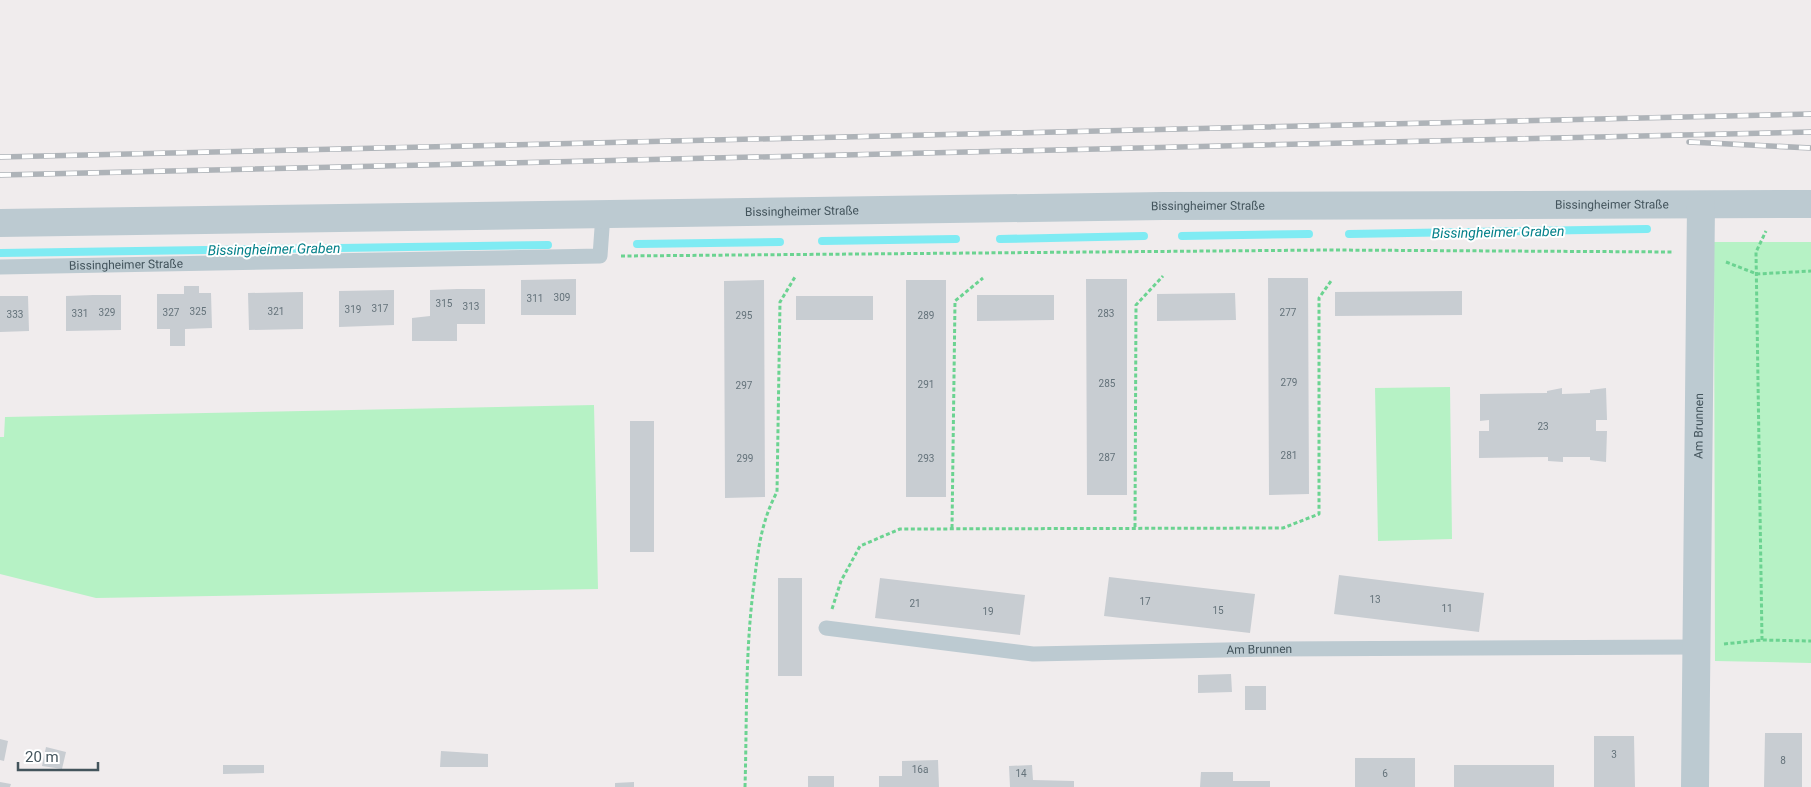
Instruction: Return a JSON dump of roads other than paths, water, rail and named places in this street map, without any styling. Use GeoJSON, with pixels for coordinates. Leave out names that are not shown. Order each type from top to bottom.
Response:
{"type":"FeatureCollection","features":[{"type":"Feature","properties":{"kind":"street","name":"Am Brunnen"},"geometry":{"type":"LineString","coordinates":[[1695,787],[1701,204]]}},
{"type":"Feature","properties":{"kind":"street","name":"Bissingheimer Straße"},"geometry":{"type":"LineString","coordinates":[[0,223],[1163,206],[1811,204]]}},
{"type":"Feature","properties":{"kind":"lane","name":"Bissingheimer Straße"},"geometry":{"type":"LineString","coordinates":[[0,267],[600,256],[603,214]]}},
{"type":"Feature","properties":{"kind":"lane","name":"Am Brunnen"},"geometry":{"type":"LineString","coordinates":[[826,628],[1033,654],[1274,649],[1695,647]]}},
{"type":"Feature","properties":{"kind":"waterway","name":"Bissingheimer Graben"},"geometry":{"type":"LineString","coordinates":[[1349,234],[1647,229]]}},
{"type":"Feature","properties":{"kind":"waterway","name":"Bissingheimer Graben"},"geometry":{"type":"LineString","coordinates":[[1182,236],[1309,234]]}},
{"type":"Feature","properties":{"kind":"waterway","name":"Bissingheimer Graben"},"geometry":{"type":"LineString","coordinates":[[1000,239],[1144,236]]}},
{"type":"Feature","properties":{"kind":"waterway","name":"Bissingheimer Graben"},"geometry":{"type":"LineString","coordinates":[[822,241],[956,239]]}},
{"type":"Feature","properties":{"kind":"waterway","name":"Bissingheimer Graben"},"geometry":{"type":"LineString","coordinates":[[637,244],[780,242]]}},
{"type":"Feature","properties":{"kind":"waterway","name":"Bissingheimer Graben"},"geometry":{"type":"LineString","coordinates":[[0,253],[548,245]]}},
{"type":"Feature","properties":{"kind":"railway"},"geometry":{"type":"LineString","coordinates":[[0,157],[1811,114]]}},
{"type":"Feature","properties":{"kind":"railway"},"geometry":{"type":"LineString","coordinates":[[0,175],[1811,132]]}},
{"type":"Feature","properties":{"kind":"railway"},"geometry":{"type":"LineString","coordinates":[[1689,142],[1811,148]]}}]}
